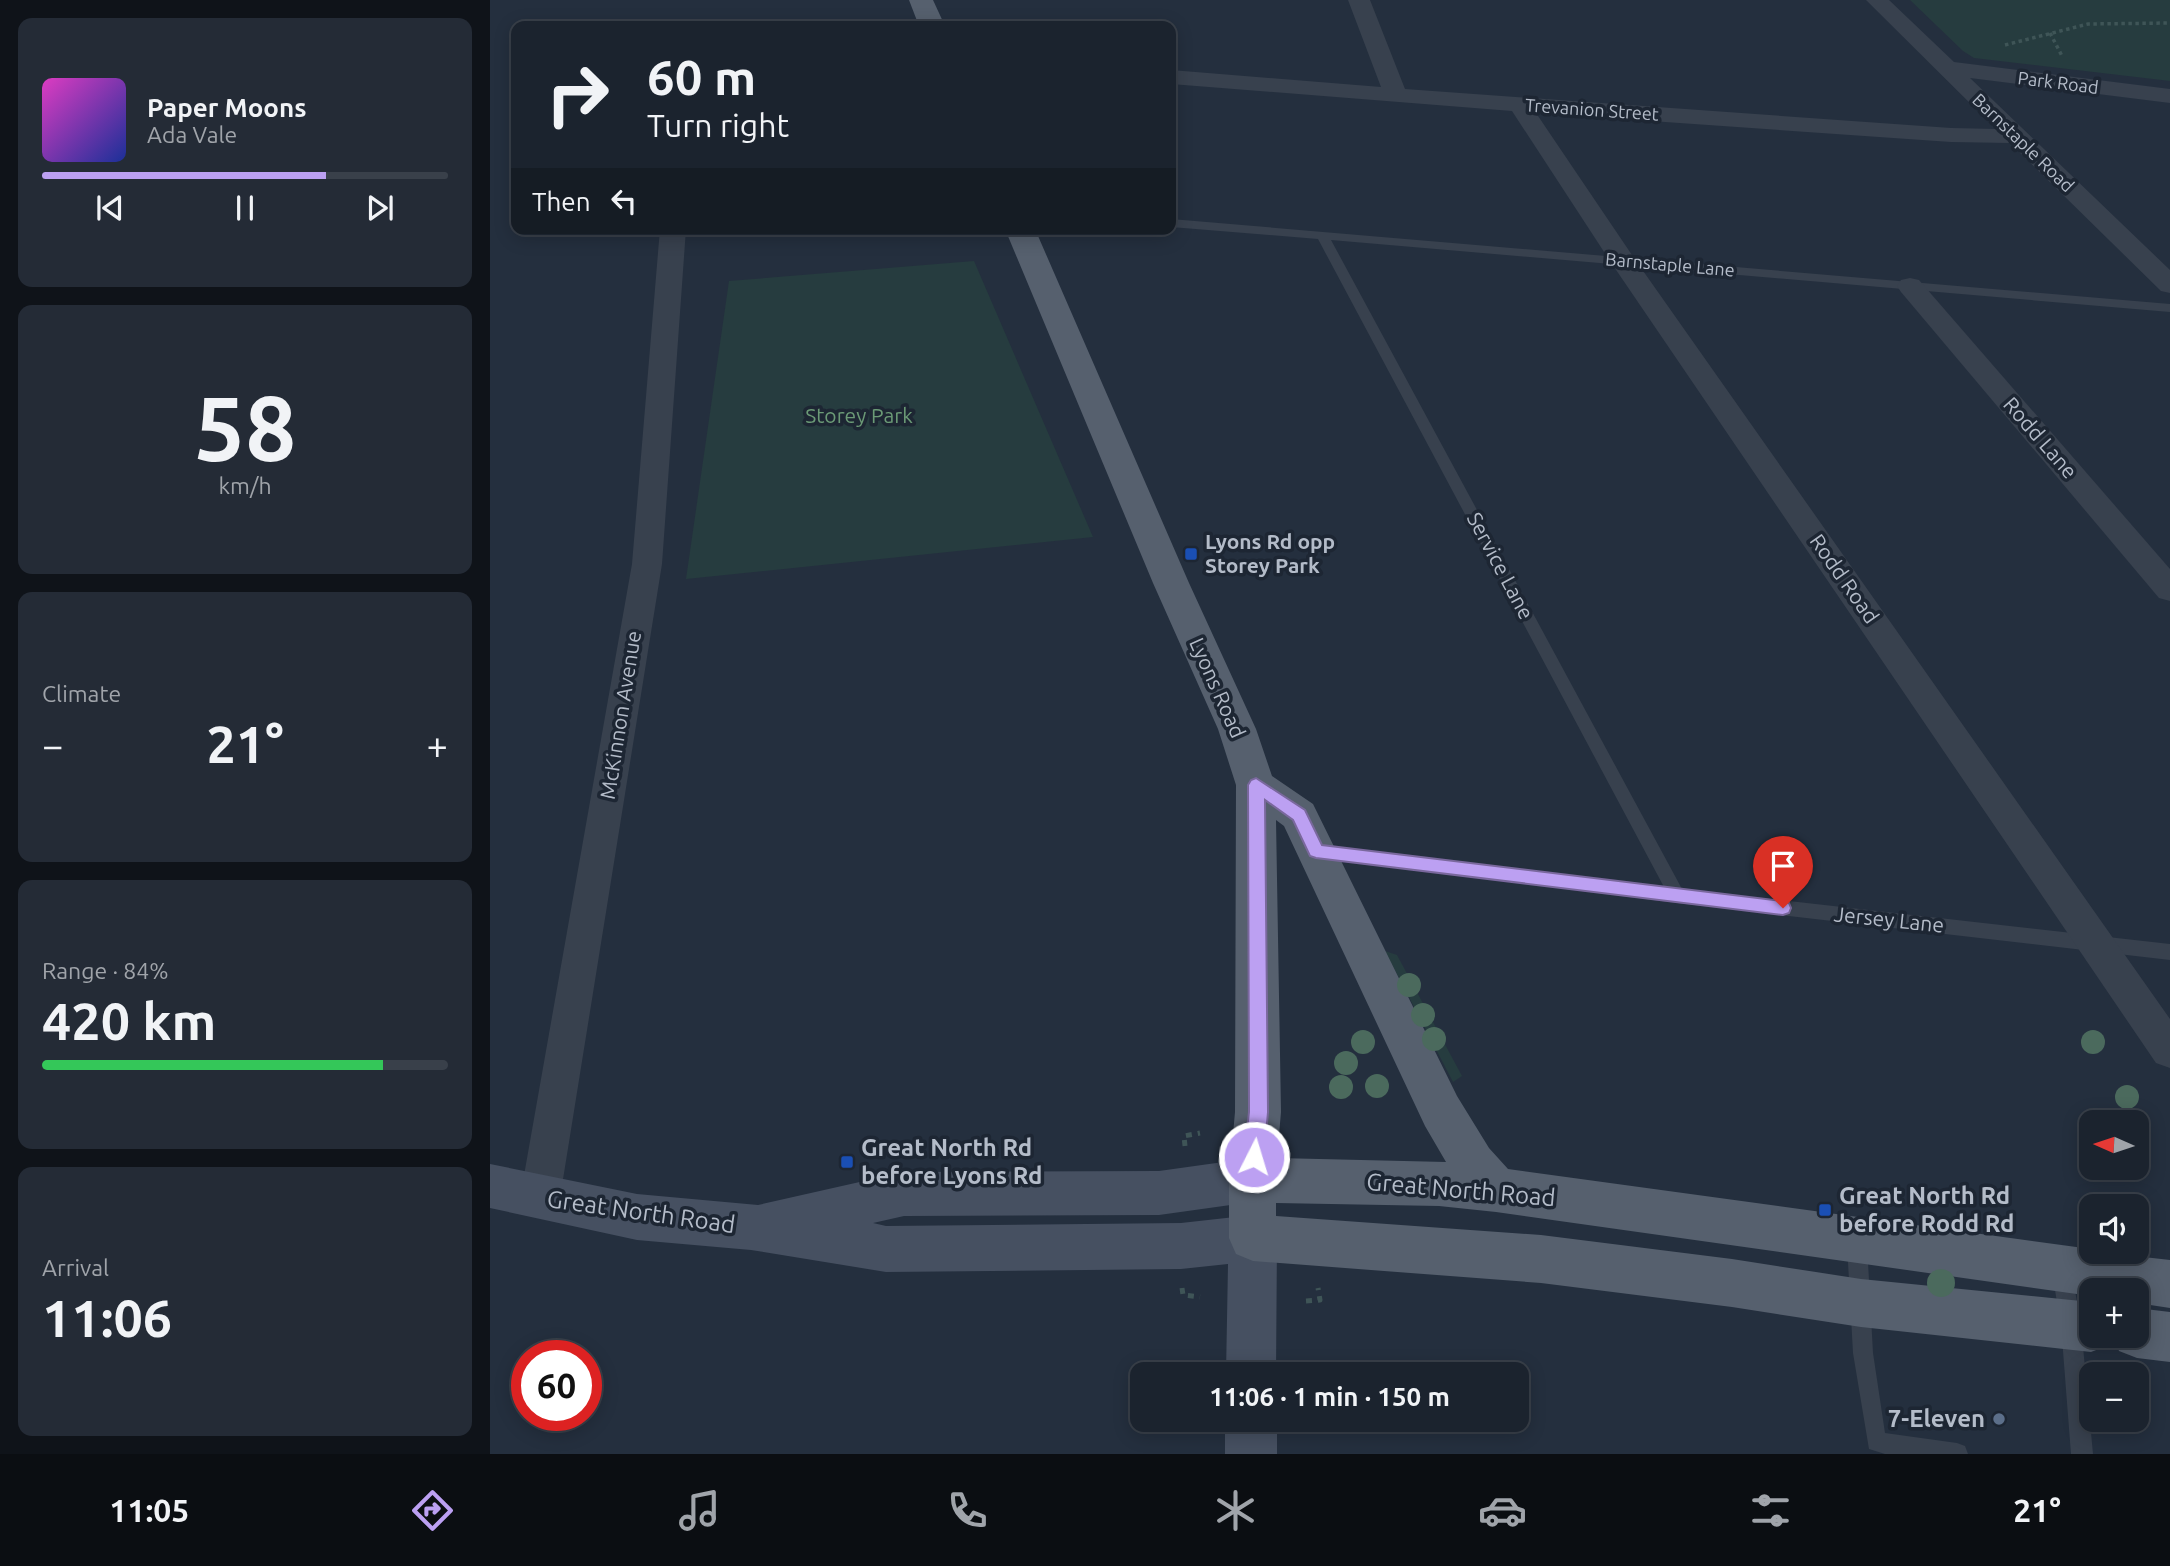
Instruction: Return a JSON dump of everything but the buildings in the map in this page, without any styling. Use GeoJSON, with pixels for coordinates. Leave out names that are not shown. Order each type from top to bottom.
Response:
{"type":"FeatureCollection","features":[{"type":"Feature","properties":{"kind":"main road"},"geometry":{"type":"LineString","coordinates":[[921,0],[930,21]]}},
{"type":"Feature","properties":{"kind":"main road","name":"Lyons Road"},"geometry":{"type":"LineString","coordinates":[[1023,235],[1171,583],[1237,729],[1256,785],[1258,1112],[1252,1180],[1253,1238]]}},
{"type":"Feature","properties":{"kind":"main road"},"geometry":{"type":"LineString","coordinates":[[1256,785],[1299,815],[1441,1111],[1473,1164],[1496,1190]]}},
{"type":"Feature","properties":{"kind":"main road","name":"Great North Road"},"geometry":{"type":"LineString","coordinates":[[751,1227],[904,1194],[1158,1193],[1252,1180],[1438,1184],[1857,1238],[2170,1284]]}},
{"type":"Feature","properties":{"kind":"main road","name":"Great North Road"},"geometry":{"type":"LineString","coordinates":[[490,1186],[637,1217],[751,1227],[886,1249],[1181,1246],[1253,1238],[1541,1259],[1732,1283],[1861,1303],[2079,1326]]}},
{"type":"Feature","properties":{"kind":"main road"},"geometry":{"type":"LineString","coordinates":[[1251,1362],[1253,1238]]}},
{"type":"Feature","properties":{"kind":"main road"},"geometry":{"type":"LineString","coordinates":[[2149,1334],[2170,1337]]}},
{"type":"Feature","properties":{"kind":"main road"},"geometry":{"type":"LineString","coordinates":[[1251,1432],[1251,1454]]}},
{"type":"Feature","properties":{"kind":"street"},"geometry":{"type":"LineString","coordinates":[[1359,0],[1395,94]]}},
{"type":"Feature","properties":{"kind":"street","name":"Barnstaple Road"},"geometry":{"type":"LineString","coordinates":[[1877,0],[2170,285]]}},
{"type":"Feature","properties":{"kind":"street","name":"Park Road"},"geometry":{"type":"LineString","coordinates":[[1947,68],[2170,96]]}},
{"type":"Feature","properties":{"kind":"street","name":"Trevanion Street"},"geometry":{"type":"LineString","coordinates":[[1176,77],[1519,105],[1951,135],[2014,136]]}},
{"type":"Feature","properties":{"kind":"street","name":"Rodd Road"},"geometry":{"type":"LineString","coordinates":[[1519,105],[1623,261],[2170,1051]]}},
{"type":"Feature","properties":{"kind":"street","name":"McKinnon Avenue"},"geometry":{"type":"LineString","coordinates":[[540,1198],[646,564],[673,235]]}},
{"type":"Feature","properties":{"kind":"street","name":"Rodd Lane"},"geometry":{"type":"LineString","coordinates":[[1910,286],[2170,590]]}},
{"type":"Feature","properties":{"kind":"lane","name":"Barnstaple Lane"},"geometry":{"type":"LineString","coordinates":[[1176,223],[2170,308]]}},
{"type":"Feature","properties":{"kind":"lane","name":"Service Lane"},"geometry":{"type":"LineString","coordinates":[[1322,235],[1677,896]]}},
{"type":"Feature","properties":{"kind":"lane","name":"Jersey Lane"},"geometry":{"type":"LineString","coordinates":[[1316,851],[1677,896],[2170,952]]}},
{"type":"Feature","properties":{"kind":"lane"},"geometry":{"type":"LineString","coordinates":[[1857,1238],[1863,1353],[1876,1442],[1957,1454]]}},
{"type":"Feature","properties":{"kind":"lane"},"geometry":{"type":"LineString","coordinates":[[2061,1268],[2079,1320]]}},
{"type":"Feature","properties":{"kind":"lane"},"geometry":{"type":"LineString","coordinates":[[2081,1348],[2081,1454]]}},
{"type":"Feature","properties":{"kind":"path"},"geometry":{"type":"LineString","coordinates":[[1947,68],[1990,49],[2088,24],[2170,23]]}},
{"type":"Feature","properties":{"kind":"path"},"geometry":{"type":"LineString","coordinates":[[1185,1149],[1184,1136],[1200,1133]]}},
{"type":"Feature","properties":{"kind":"path"},"geometry":{"type":"LineString","coordinates":[[1183,1295],[1200,1297]]}},
{"type":"Feature","properties":{"kind":"path"},"geometry":{"type":"LineString","coordinates":[[1307,1301],[1320,1300]]}},
{"type":"Feature","properties":{"kind":"green space"},"geometry":{"type":"Polygon","coordinates":[[[1910,0],[2170,0],[2170,81],[1974,58],[1963,51],[1910,0]]]}},
{"type":"Feature","properties":{"kind":"green space","name":"Storey Park"},"geometry":{"type":"Polygon","coordinates":[[[974,261],[1093,537],[686,579],[729,281],[974,261]]]}},
{"type":"Feature","properties":{"kind":"green space"},"geometry":{"type":"Polygon","coordinates":[[[1385,951],[1397,955],[1462,1076],[1453,1082],[1385,951]]]}},
{"type":"Feature","properties":{"kind":"place","name":"Lyons Rd opp Storey Park"},"geometry":{"type":"Point","coordinates":[1191,554]}},
{"type":"Feature","properties":{"kind":"place","name":"Great North Rd before Lyons Rd"},"geometry":{"type":"Point","coordinates":[847,1162]}},
{"type":"Feature","properties":{"kind":"place","name":"Great North Rd before Rodd Rd"},"geometry":{"type":"Point","coordinates":[1825,1210]}},
{"type":"Feature","properties":{"kind":"place","name":"7-Eleven"},"geometry":{"type":"Point","coordinates":[1999,1419]}},
{"type":"Feature","properties":{"kind":"route"},"geometry":{"type":"LineString","coordinates":[[1254,1157],[1258,1112],[1256,785],[1299,815],[1316,851],[1783,908]]}}]}
